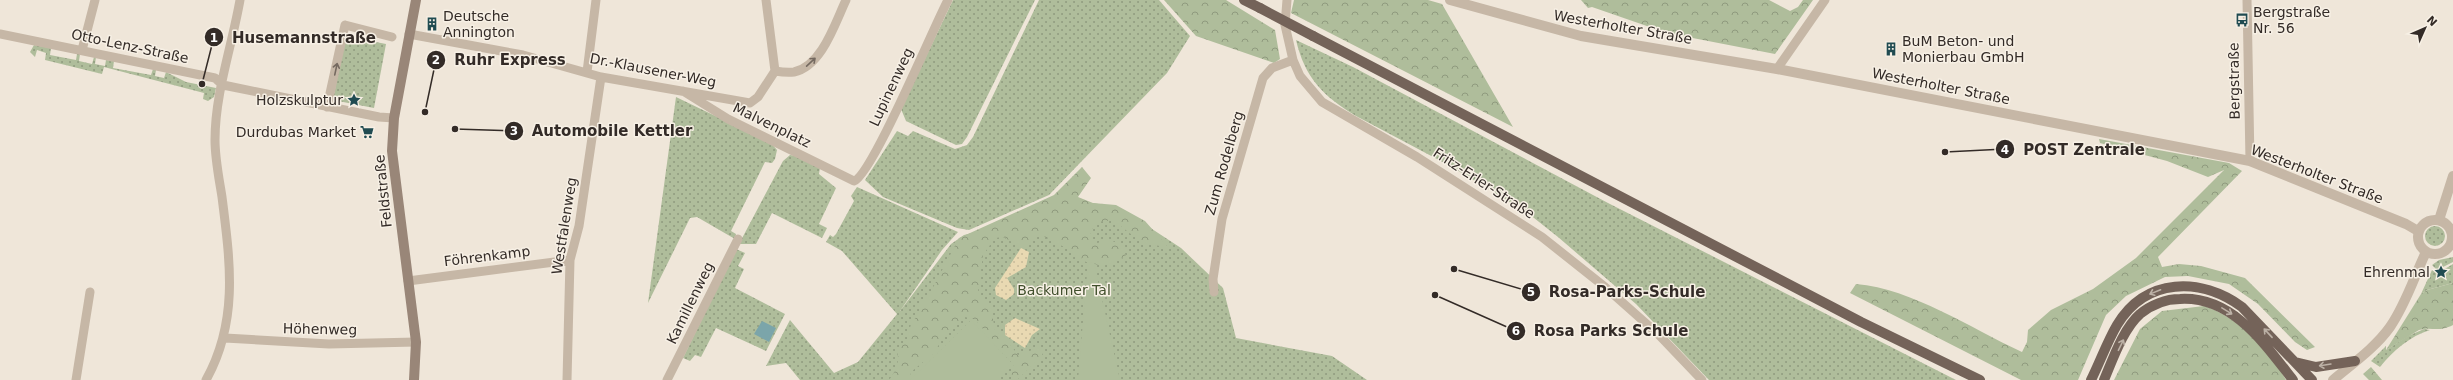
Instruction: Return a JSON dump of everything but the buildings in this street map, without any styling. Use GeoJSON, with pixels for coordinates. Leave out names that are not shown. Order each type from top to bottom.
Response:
{"type":"FeatureCollection","features":[{"type":"Feature","properties":{"kind":"main road","name":"Feldstraße"},"geometry":{"type":"LineString","coordinates":[[414,380],[416,342],[395,185],[392,151],[394,118],[416,0]]}},
{"type":"Feature","properties":{"kind":"main road"},"geometry":{"type":"LineString","coordinates":[[1244,0],[1861,322],[1980,380]]}},
{"type":"Feature","properties":{"kind":"main road"},"geometry":{"type":"LineString","coordinates":[[2091,380],[2117,324],[2132,307],[2158,290],[2191,286],[2208,289],[2230,298],[2256,320],[2312,380]]}},
{"type":"Feature","properties":{"kind":"main road"},"geometry":{"type":"LineString","coordinates":[[2104,380],[2127,331],[2140,314],[2156,304],[2173,299],[2193,298],[2224,309],[2239,318],[2293,380]]}},
{"type":"Feature","properties":{"kind":"main road"},"geometry":{"type":"LineString","coordinates":[[2295,362],[2316,367],[2355,361]]}},
{"type":"Feature","properties":{"kind":"street"},"geometry":{"type":"LineString","coordinates":[[82,50],[95,0]]}},
{"type":"Feature","properties":{"kind":"street"},"geometry":{"type":"LineString","coordinates":[[206,380],[225,338],[231,281],[215,140],[217,111],[240,0]]}},
{"type":"Feature","properties":{"kind":"street"},"geometry":{"type":"LineString","coordinates":[[587,72],[596,0]]}},
{"type":"Feature","properties":{"kind":"street"},"geometry":{"type":"LineString","coordinates":[[766,0],[775,71],[794,72],[810,63],[825,42],[846,0]]}},
{"type":"Feature","properties":{"kind":"street","name":"Lupinenweg"},"geometry":{"type":"LineString","coordinates":[[854,181],[866,171],[948,0]]}},
{"type":"Feature","properties":{"kind":"street","name":"Fritz-Erler-Straße"},"geometry":{"type":"LineString","coordinates":[[1287,0],[1284,25],[1293,60],[1300,76],[1322,102],[1417,157],[1542,237],[1564,253],[1658,334],[1702,380]]}},
{"type":"Feature","properties":{"kind":"street","name":"Westerholter Straße"},"geometry":{"type":"LineString","coordinates":[[1450,0],[1581,36],[1777,69],[2250,161],[2406,224],[2418,231]]}},
{"type":"Feature","properties":{"kind":"street"},"geometry":{"type":"LineString","coordinates":[[1777,69],[1825,0]]}},
{"type":"Feature","properties":{"kind":"street","name":"Bergstraße"},"geometry":{"type":"LineString","coordinates":[[2247,0],[2250,161]]}},
{"type":"Feature","properties":{"kind":"street"},"geometry":{"type":"LineString","coordinates":[[327,107],[345,26],[392,37]]}},
{"type":"Feature","properties":{"kind":"street","name":"Otto-Lenz-Straße"},"geometry":{"type":"LineString","coordinates":[[0,34],[215,78],[223,85],[327,107],[379,117],[394,118]]}},
{"type":"Feature","properties":{"kind":"street","name":"Dr.-Klausener-Weg"},"geometry":{"type":"LineString","coordinates":[[410,34],[523,55],[601,77],[680,89],[750,103],[758,97],[775,71]]}},
{"type":"Feature","properties":{"kind":"street","name":"Zum Rodelberg"},"geometry":{"type":"LineString","coordinates":[[1214,292],[1213,279],[1222,219],[1263,78],[1272,68],[1293,60]]}},
{"type":"Feature","properties":{"kind":"street","name":"Westfalenweg"},"geometry":{"type":"LineString","coordinates":[[567,380],[570,260],[579,226],[601,77]]}},
{"type":"Feature","properties":{"kind":"street","name":"Malvenplatz"},"geometry":{"type":"LineString","coordinates":[[680,89],[696,101],[728,119],[854,181]]}},
{"type":"Feature","properties":{"kind":"street"},"geometry":{"type":"LineString","coordinates":[[2439,220],[2453,176]]}},
{"type":"Feature","properties":{"kind":"street"},"geometry":{"type":"LineString","coordinates":[[2429,220],[2439,220],[2448,225],[2452,241],[2444,251],[2432,254],[2426,252],[2420,245],[2418,231],[2429,220]]}},
{"type":"Feature","properties":{"kind":"street","name":"Kamillenweg"},"geometry":{"type":"LineString","coordinates":[[667,380],[738,239]]}},
{"type":"Feature","properties":{"kind":"street"},"geometry":{"type":"LineString","coordinates":[[2333,380],[2389,328],[2406,299],[2426,252]]}},
{"type":"Feature","properties":{"kind":"street","name":"Föhrenkamp"},"geometry":{"type":"LineString","coordinates":[[408,281],[570,260]]}},
{"type":"Feature","properties":{"kind":"street"},"geometry":{"type":"LineString","coordinates":[[76,380],[90,292]]}},
{"type":"Feature","properties":{"kind":"street","name":"Höhenweg"},"geometry":{"type":"LineString","coordinates":[[225,338],[329,344],[416,342]]}},
{"type":"Feature","properties":{"kind":"green space"},"geometry":{"type":"Polygon","coordinates":[[[953,0],[1035,0],[967,137],[962,144],[956,145],[906,121],[901,109],[953,0]]]}},
{"type":"Feature","properties":{"kind":"green space"},"geometry":{"type":"Polygon","coordinates":[[[1039,0],[1159,0],[1190,36],[1167,73],[1049,195],[969,230],[957,228],[883,197],[865,180],[897,131],[908,136],[913,131],[955,149],[967,145],[973,137],[1039,0]]]}},
{"type":"Feature","properties":{"kind":"green space"},"geometry":{"type":"Polygon","coordinates":[[[1164,0],[1226,0],[1275,30],[1280,59],[1274,63],[1196,36],[1164,0]]]}},
{"type":"Feature","properties":{"kind":"green space"},"geometry":{"type":"Polygon","coordinates":[[[1294,0],[1428,0],[1442,4],[1513,127],[1291,13],[1294,0]]]}},
{"type":"Feature","properties":{"kind":"green space"},"geometry":{"type":"Polygon","coordinates":[[[1581,0],[1769,0],[1790,11],[1798,7],[1803,0],[1813,0],[1775,54],[1667,33],[1592,7],[1588,8],[1581,0]]]}},
{"type":"Feature","properties":{"kind":"green space"},"geometry":{"type":"Polygon","coordinates":[[[345,36],[386,44],[374,108],[333,100],[345,36]]]}},
{"type":"Feature","properties":{"kind":"green space"},"geometry":{"type":"Polygon","coordinates":[[[1296,40],[1353,67],[1608,203],[1956,380],[1709,380],[1636,304],[1529,214],[1452,167],[1356,116],[1334,101],[1317,85],[1310,75],[1296,40]]]}},
{"type":"Feature","properties":{"kind":"green space"},"geometry":{"type":"Polygon","coordinates":[[[34,45],[51,48],[50,55],[76,60],[77,54],[80,54],[79,61],[92,64],[94,57],[96,57],[95,64],[105,66],[106,60],[114,61],[113,68],[151,75],[153,69],[156,70],[155,76],[164,78],[166,72],[186,82],[216,88],[214,97],[208,101],[203,99],[204,93],[104,67],[102,74],[45,60],[46,53],[37,50],[35,57],[30,52],[34,45]]]}},
{"type":"Feature","properties":{"kind":"green space"},"geometry":{"type":"Polygon","coordinates":[[[676,97],[771,143],[777,150],[775,159],[772,163],[765,162],[731,231],[736,234],[735,239],[697,217],[690,218],[648,303],[676,97]]]}},
{"type":"Feature","properties":{"kind":"green space"},"geometry":{"type":"Polygon","coordinates":[[[2099,139],[2229,163],[2242,171],[2158,257],[2162,267],[2179,264],[2201,266],[2245,278],[2315,347],[2307,350],[2295,342],[2258,304],[2229,284],[2188,276],[2165,277],[2126,296],[2106,315],[2078,380],[2021,380],[1850,293],[1856,284],[1877,287],[1899,293],[1941,311],[2022,352],[2027,342],[2028,330],[2051,310],[2093,289],[2136,258],[2224,170],[2208,177],[2167,161],[2100,143],[2099,139]]]}},
{"type":"Feature","properties":{"kind":"green space"},"geometry":{"type":"Polygon","coordinates":[[[790,155],[796,156],[820,168],[819,174],[836,188],[819,224],[827,228],[822,238],[772,213],[756,244],[739,244],[783,161],[790,155]]]}},
{"type":"Feature","properties":{"kind":"green space"},"geometry":{"type":"Polygon","coordinates":[[[1082,167],[1091,178],[1078,197],[1093,203],[1116,205],[1145,221],[1169,248],[1141,242],[1113,220],[1099,222],[1090,231],[1094,244],[1108,240],[1122,244],[1126,257],[1103,266],[1086,262],[1068,249],[1037,233],[1027,248],[1023,248],[1003,237],[995,238],[983,255],[978,292],[990,304],[995,330],[1006,339],[1018,355],[1038,348],[1045,349],[1041,357],[1017,380],[1013,380],[1011,372],[1014,363],[974,319],[965,317],[944,336],[934,353],[911,372],[910,380],[889,380],[894,373],[898,361],[896,349],[906,343],[911,324],[919,313],[919,302],[928,297],[959,238],[1054,195],[1082,167]]]}},
{"type":"Feature","properties":{"kind":"green space","name":"Backumer Tal"},"geometry":{"type":"Polygon","coordinates":[[[857,187],[958,232],[942,250],[900,311],[951,244],[964,235],[1093,203],[1120,208],[1181,248],[1223,288],[1236,338],[1332,356],[1367,380],[800,380],[786,363],[766,366],[790,320],[834,373],[858,362],[897,314],[842,251],[826,242],[830,235],[833,237],[836,234],[854,201],[851,196],[857,187]]]}},
{"type":"Feature","properties":{"kind":"green space"},"geometry":{"type":"Polygon","coordinates":[[[2435,226],[2442,229],[2445,236],[2442,243],[2435,246],[2428,243],[2425,236],[2428,229],[2435,226]]]}},
{"type":"Feature","properties":{"kind":"green space"},"geometry":{"type":"Polygon","coordinates":[[[736,249],[745,253],[738,266],[744,269],[735,288],[785,314],[766,351],[716,328],[701,357],[695,355],[690,361],[683,358],[736,249]]]}},
{"type":"Feature","properties":{"kind":"green space"},"geometry":{"type":"Polygon","coordinates":[[[2453,257],[2453,262],[2437,270],[2432,265],[2439,260],[2453,257]]]}},
{"type":"Feature","properties":{"kind":"green space"},"geometry":{"type":"Polygon","coordinates":[[[1088,262],[1094,263],[1120,380],[1078,380],[1088,262]]]}},
{"type":"Feature","properties":{"kind":"green space"},"geometry":{"type":"Polygon","coordinates":[[[2453,264],[2453,283],[2427,290],[2421,294],[2432,270],[2438,273],[2453,264]]]}},
{"type":"Feature","properties":{"kind":"green space"},"geometry":{"type":"Polygon","coordinates":[[[2453,283],[2453,325],[2443,329],[2419,330],[2386,350],[2421,294],[2427,290],[2453,283]]]}},
{"type":"Feature","properties":{"kind":"green space"},"geometry":{"type":"Polygon","coordinates":[[[2204,306],[2217,311],[2240,326],[2262,346],[2279,368],[2286,380],[2114,380],[2140,329],[2162,311],[2204,306]]]}},
{"type":"Feature","properties":{"kind":"green space"},"geometry":{"type":"Polygon","coordinates":[[[971,320],[1012,363],[995,380],[910,380],[971,320]]]}},
{"type":"Feature","properties":{"kind":"green space"},"geometry":{"type":"Polygon","coordinates":[[[2424,329],[2430,330],[2416,336],[2402,345],[2390,355],[2380,367],[2371,361],[2386,346],[2386,350],[2408,336],[2424,329]]]}},
{"type":"Feature","properties":{"kind":"green space"},"geometry":{"type":"Polygon","coordinates":[[[2371,367],[2382,380],[2369,380],[2363,374],[2371,367]]]}},
{"type":"Feature","properties":{"kind":"sand"},"geometry":{"type":"Polygon","coordinates":[[[1021,248],[1029,252],[1026,267],[1007,278],[1014,289],[1014,294],[1006,300],[996,295],[995,288],[1021,248]]]}},
{"type":"Feature","properties":{"kind":"sand"},"geometry":{"type":"Polygon","coordinates":[[[1015,318],[1040,329],[1032,335],[1025,348],[1005,335],[1005,325],[1015,318]]]}},
{"type":"Feature","properties":{"kind":"water"},"geometry":{"type":"Polygon","coordinates":[[[762,321],[776,328],[769,342],[754,334],[762,321]]]}},
{"type":"Feature","properties":{"kind":"place","name":"Bergstraße Nr. 56"},"geometry":{"type":"Point","coordinates":[2242,20]}},
{"type":"Feature","properties":{"kind":"place","name":"Deutsche Annington"},"geometry":{"type":"Point","coordinates":[432,24]}},
{"type":"Feature","properties":{"kind":"place","name":"BuM Beton- und Monierbau GmbH"},"geometry":{"type":"Point","coordinates":[1891,49]}},
{"type":"Feature","properties":{"kind":"place","name":"Husemannstraße"},"geometry":{"type":"Point","coordinates":[202,84]}},
{"type":"Feature","properties":{"kind":"place","name":"Holzskulptur"},"geometry":{"type":"Point","coordinates":[354,100]}},
{"type":"Feature","properties":{"kind":"place","name":"Ruhr Express"},"geometry":{"type":"Point","coordinates":[425,112]}},
{"type":"Feature","properties":{"kind":"place","name":"Automobile Kettler"},"geometry":{"type":"Point","coordinates":[455,129]}},
{"type":"Feature","properties":{"kind":"place","name":"Durdubas Market"},"geometry":{"type":"Point","coordinates":[367,132]}},
{"type":"Feature","properties":{"kind":"place","name":"POST Zentrale"},"geometry":{"type":"Point","coordinates":[1945,152]}},
{"type":"Feature","properties":{"kind":"place","name":"Rosa-Parks-Schule"},"geometry":{"type":"Point","coordinates":[1454,269]}},
{"type":"Feature","properties":{"kind":"place","name":"Ehrenmal"},"geometry":{"type":"Point","coordinates":[2441,272]}},
{"type":"Feature","properties":{"kind":"place","name":"Rosa Parks Schule"},"geometry":{"type":"Point","coordinates":[1435,295]}}]}
